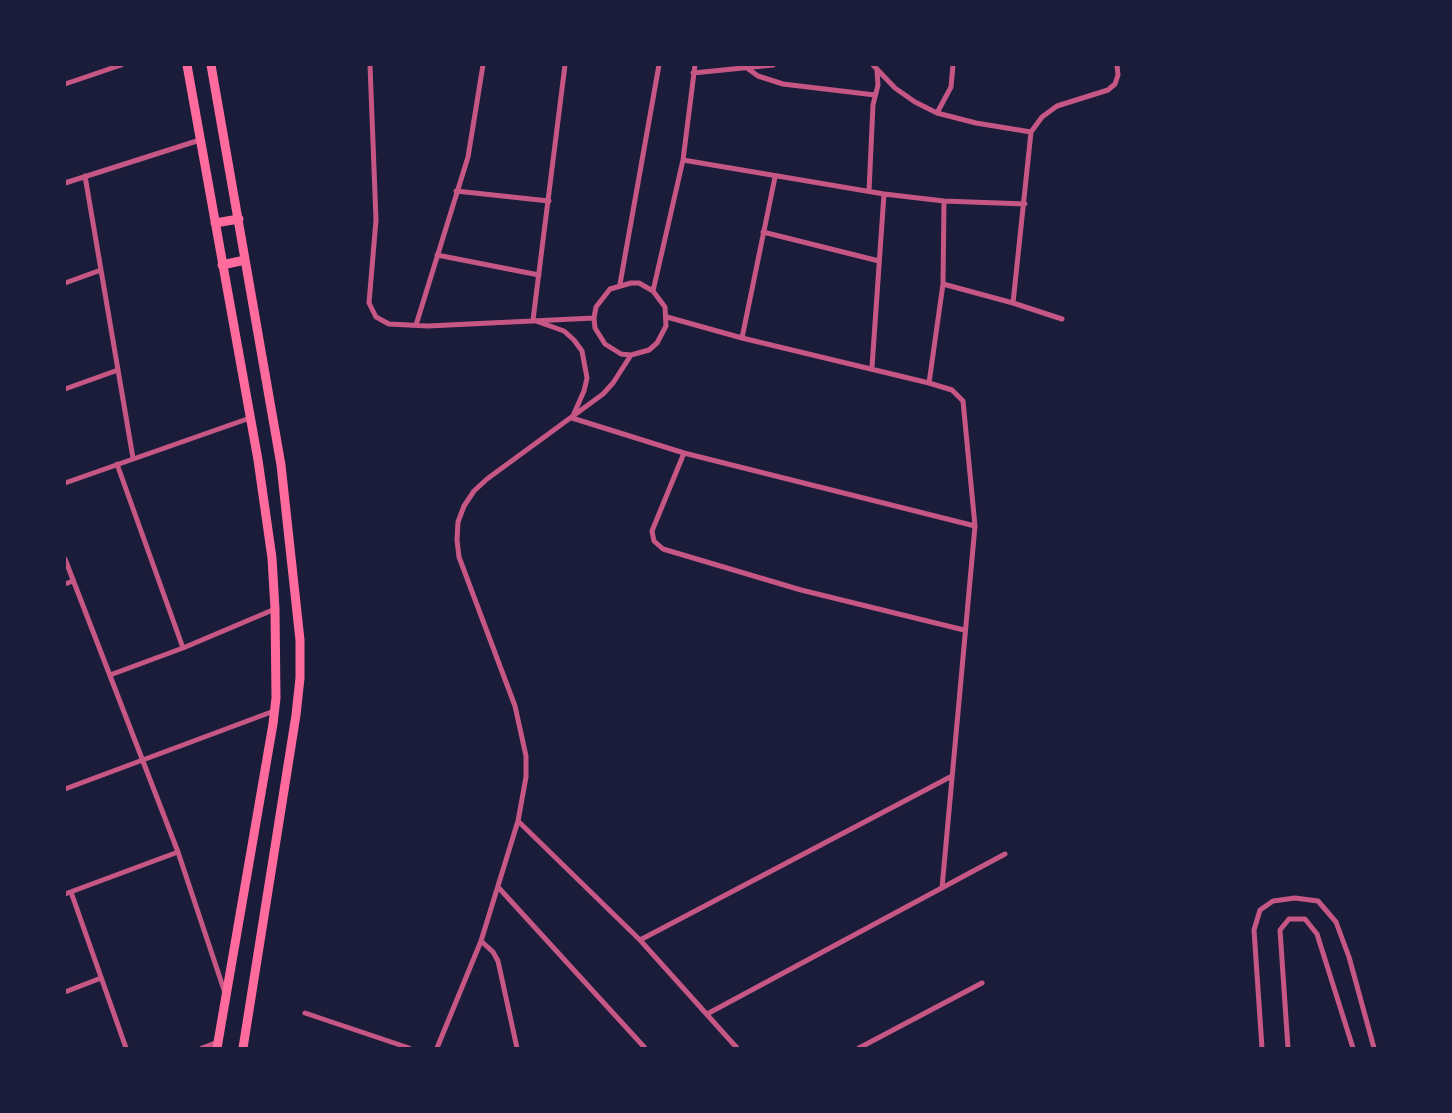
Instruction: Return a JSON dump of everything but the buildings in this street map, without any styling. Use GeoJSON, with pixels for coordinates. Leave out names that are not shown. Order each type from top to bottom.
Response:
{"type":"FeatureCollection","features":[{"type":"Feature","properties":{"kind":"main road"},"geometry":{"type":"LineString","coordinates":[[187,65],[250,418],[272,558],[274,609],[275,711],[218,1045]]}},
{"type":"Feature","properties":{"kind":"main road"},"geometry":{"type":"LineString","coordinates":[[211,65],[285,491],[300,658],[296,715],[243,1048]]}},
{"type":"Feature","properties":{"kind":"main road"},"geometry":{"type":"LineString","coordinates":[[215,223],[239,220]]}},
{"type":"Feature","properties":{"kind":"main road"},"geometry":{"type":"LineString","coordinates":[[222,265],[245,260]]}},
{"type":"Feature","properties":{"kind":"street"},"geometry":{"type":"LineString","coordinates":[[65,84],[121,65]]}},
{"type":"Feature","properties":{"kind":"street"},"geometry":{"type":"LineString","coordinates":[[370,65],[376,220],[369,303],[376,317],[389,324],[416,325],[594,318]]}},
{"type":"Feature","properties":{"kind":"street"},"geometry":{"type":"LineString","coordinates":[[416,325],[468,157],[483,65]]}},
{"type":"Feature","properties":{"kind":"street"},"geometry":{"type":"LineString","coordinates":[[533,320],[565,65]]}},
{"type":"Feature","properties":{"kind":"street"},"geometry":{"type":"LineString","coordinates":[[620,284],[659,65]]}},
{"type":"Feature","properties":{"kind":"street"},"geometry":{"type":"LineString","coordinates":[[653,291],[683,160],[695,65]]}},
{"type":"Feature","properties":{"kind":"street"},"geometry":{"type":"LineString","coordinates":[[693,73],[773,65]]}},
{"type":"Feature","properties":{"kind":"street"},"geometry":{"type":"LineString","coordinates":[[869,191],[874,95],[878,85],[877,71],[874,65]]}},
{"type":"Feature","properties":{"kind":"street"},"geometry":{"type":"LineString","coordinates":[[936,112],[951,87],[953,65]]}},
{"type":"Feature","properties":{"kind":"street"},"geometry":{"type":"LineString","coordinates":[[1013,303],[1031,132],[1042,117],[1057,106],[1108,90],[1115,84],[1118,75],[1117,65]]}},
{"type":"Feature","properties":{"kind":"street"},"geometry":{"type":"LineString","coordinates":[[747,68],[758,76],[783,84],[874,95]]}},
{"type":"Feature","properties":{"kind":"street"},"geometry":{"type":"LineString","coordinates":[[877,71],[915,102],[936,112],[976,123],[1031,132]]}},
{"type":"Feature","properties":{"kind":"street"},"geometry":{"type":"LineString","coordinates":[[65,183],[200,140]]}},
{"type":"Feature","properties":{"kind":"street"},"geometry":{"type":"LineString","coordinates":[[683,160],[884,194],[944,201],[1024,204]]}},
{"type":"Feature","properties":{"kind":"street"},"geometry":{"type":"LineString","coordinates":[[85,176],[133,458]]}},
{"type":"Feature","properties":{"kind":"street"},"geometry":{"type":"LineString","coordinates":[[742,338],[775,177]]}},
{"type":"Feature","properties":{"kind":"street"},"geometry":{"type":"LineString","coordinates":[[456,191],[549,201]]}},
{"type":"Feature","properties":{"kind":"street"},"geometry":{"type":"LineString","coordinates":[[872,368],[884,194]]}},
{"type":"Feature","properties":{"kind":"street"},"geometry":{"type":"LineString","coordinates":[[929,383],[943,284],[944,201]]}},
{"type":"Feature","properties":{"kind":"street"},"geometry":{"type":"LineString","coordinates":[[764,232],[879,261]]}},
{"type":"Feature","properties":{"kind":"street"},"geometry":{"type":"LineString","coordinates":[[437,255],[539,275]]}},
{"type":"Feature","properties":{"kind":"street"},"geometry":{"type":"LineString","coordinates":[[65,283],[101,270]]}},
{"type":"Feature","properties":{"kind":"street"},"geometry":{"type":"LineString","coordinates":[[639,283],[653,291],[660,298],[667,317],[666,326],[657,344],[650,350],[631,355],[621,354],[605,344],[599,337],[594,318],[596,307],[602,297],[610,289],[620,284],[639,283]]}},
{"type":"Feature","properties":{"kind":"street"},"geometry":{"type":"LineString","coordinates":[[943,284],[1013,303],[1062,319]]}},
{"type":"Feature","properties":{"kind":"street"},"geometry":{"type":"LineString","coordinates":[[667,317],[742,338],[929,383],[952,390],[963,401],[975,526],[964,630],[942,888]]}},
{"type":"Feature","properties":{"kind":"street"},"geometry":{"type":"LineString","coordinates":[[533,320],[564,331],[582,351],[586,364],[587,378],[584,391],[572,418]]}},
{"type":"Feature","properties":{"kind":"street"},"geometry":{"type":"LineString","coordinates":[[437,1048],[481,940],[518,820],[526,776],[526,756],[522,731],[506,682],[459,557],[456,540],[458,522],[464,506],[474,491],[603,394],[613,383],[631,355]]}},
{"type":"Feature","properties":{"kind":"street"},"geometry":{"type":"LineString","coordinates":[[65,389],[118,370]]}},
{"type":"Feature","properties":{"kind":"street"},"geometry":{"type":"LineString","coordinates":[[65,483],[250,418]]}},
{"type":"Feature","properties":{"kind":"street"},"geometry":{"type":"LineString","coordinates":[[572,418],[684,453],[975,526]]}},
{"type":"Feature","properties":{"kind":"street"},"geometry":{"type":"LineString","coordinates":[[684,453],[652,530],[654,542],[663,549],[801,590],[964,630]]}},
{"type":"Feature","properties":{"kind":"street"},"geometry":{"type":"LineString","coordinates":[[117,464],[183,648]]}},
{"type":"Feature","properties":{"kind":"street"},"geometry":{"type":"LineString","coordinates":[[65,559],[178,852],[226,996]]}},
{"type":"Feature","properties":{"kind":"street"},"geometry":{"type":"LineString","coordinates":[[65,584],[73,581]]}},
{"type":"Feature","properties":{"kind":"street"},"geometry":{"type":"LineString","coordinates":[[110,675],[183,648],[274,609]]}},
{"type":"Feature","properties":{"kind":"street"},"geometry":{"type":"LineString","coordinates":[[65,789],[275,711]]}},
{"type":"Feature","properties":{"kind":"street"},"geometry":{"type":"LineString","coordinates":[[640,940],[952,776]]}},
{"type":"Feature","properties":{"kind":"street"},"geometry":{"type":"LineString","coordinates":[[518,820],[640,940],[737,1048]]}},
{"type":"Feature","properties":{"kind":"street"},"geometry":{"type":"LineString","coordinates":[[126,1048],[68,893],[178,852]]}},
{"type":"Feature","properties":{"kind":"street"},"geometry":{"type":"LineString","coordinates":[[707,1014],[1004,854]]}},
{"type":"Feature","properties":{"kind":"street"},"geometry":{"type":"LineString","coordinates":[[498,887],[645,1048]]}},
{"type":"Feature","properties":{"kind":"street"},"geometry":{"type":"LineString","coordinates":[[1262,1048],[1254,930],[1260,910],[1273,901],[1295,898],[1318,901],[1336,922],[1349,957],[1374,1048]]}},
{"type":"Feature","properties":{"kind":"street"},"geometry":{"type":"LineString","coordinates":[[1288,1048],[1280,930],[1289,919],[1305,920],[1318,934],[1353,1048]]}},
{"type":"Feature","properties":{"kind":"street"},"geometry":{"type":"LineString","coordinates":[[481,940],[493,952],[498,961],[517,1048]]}},
{"type":"Feature","properties":{"kind":"street"},"geometry":{"type":"LineString","coordinates":[[65,992],[101,978]]}},
{"type":"Feature","properties":{"kind":"street"},"geometry":{"type":"LineString","coordinates":[[859,1048],[982,983]]}},
{"type":"Feature","properties":{"kind":"street"},"geometry":{"type":"LineString","coordinates":[[305,1013],[410,1048]]}},
{"type":"Feature","properties":{"kind":"street"},"geometry":{"type":"LineString","coordinates":[[202,1048],[218,1045]]}}]}
